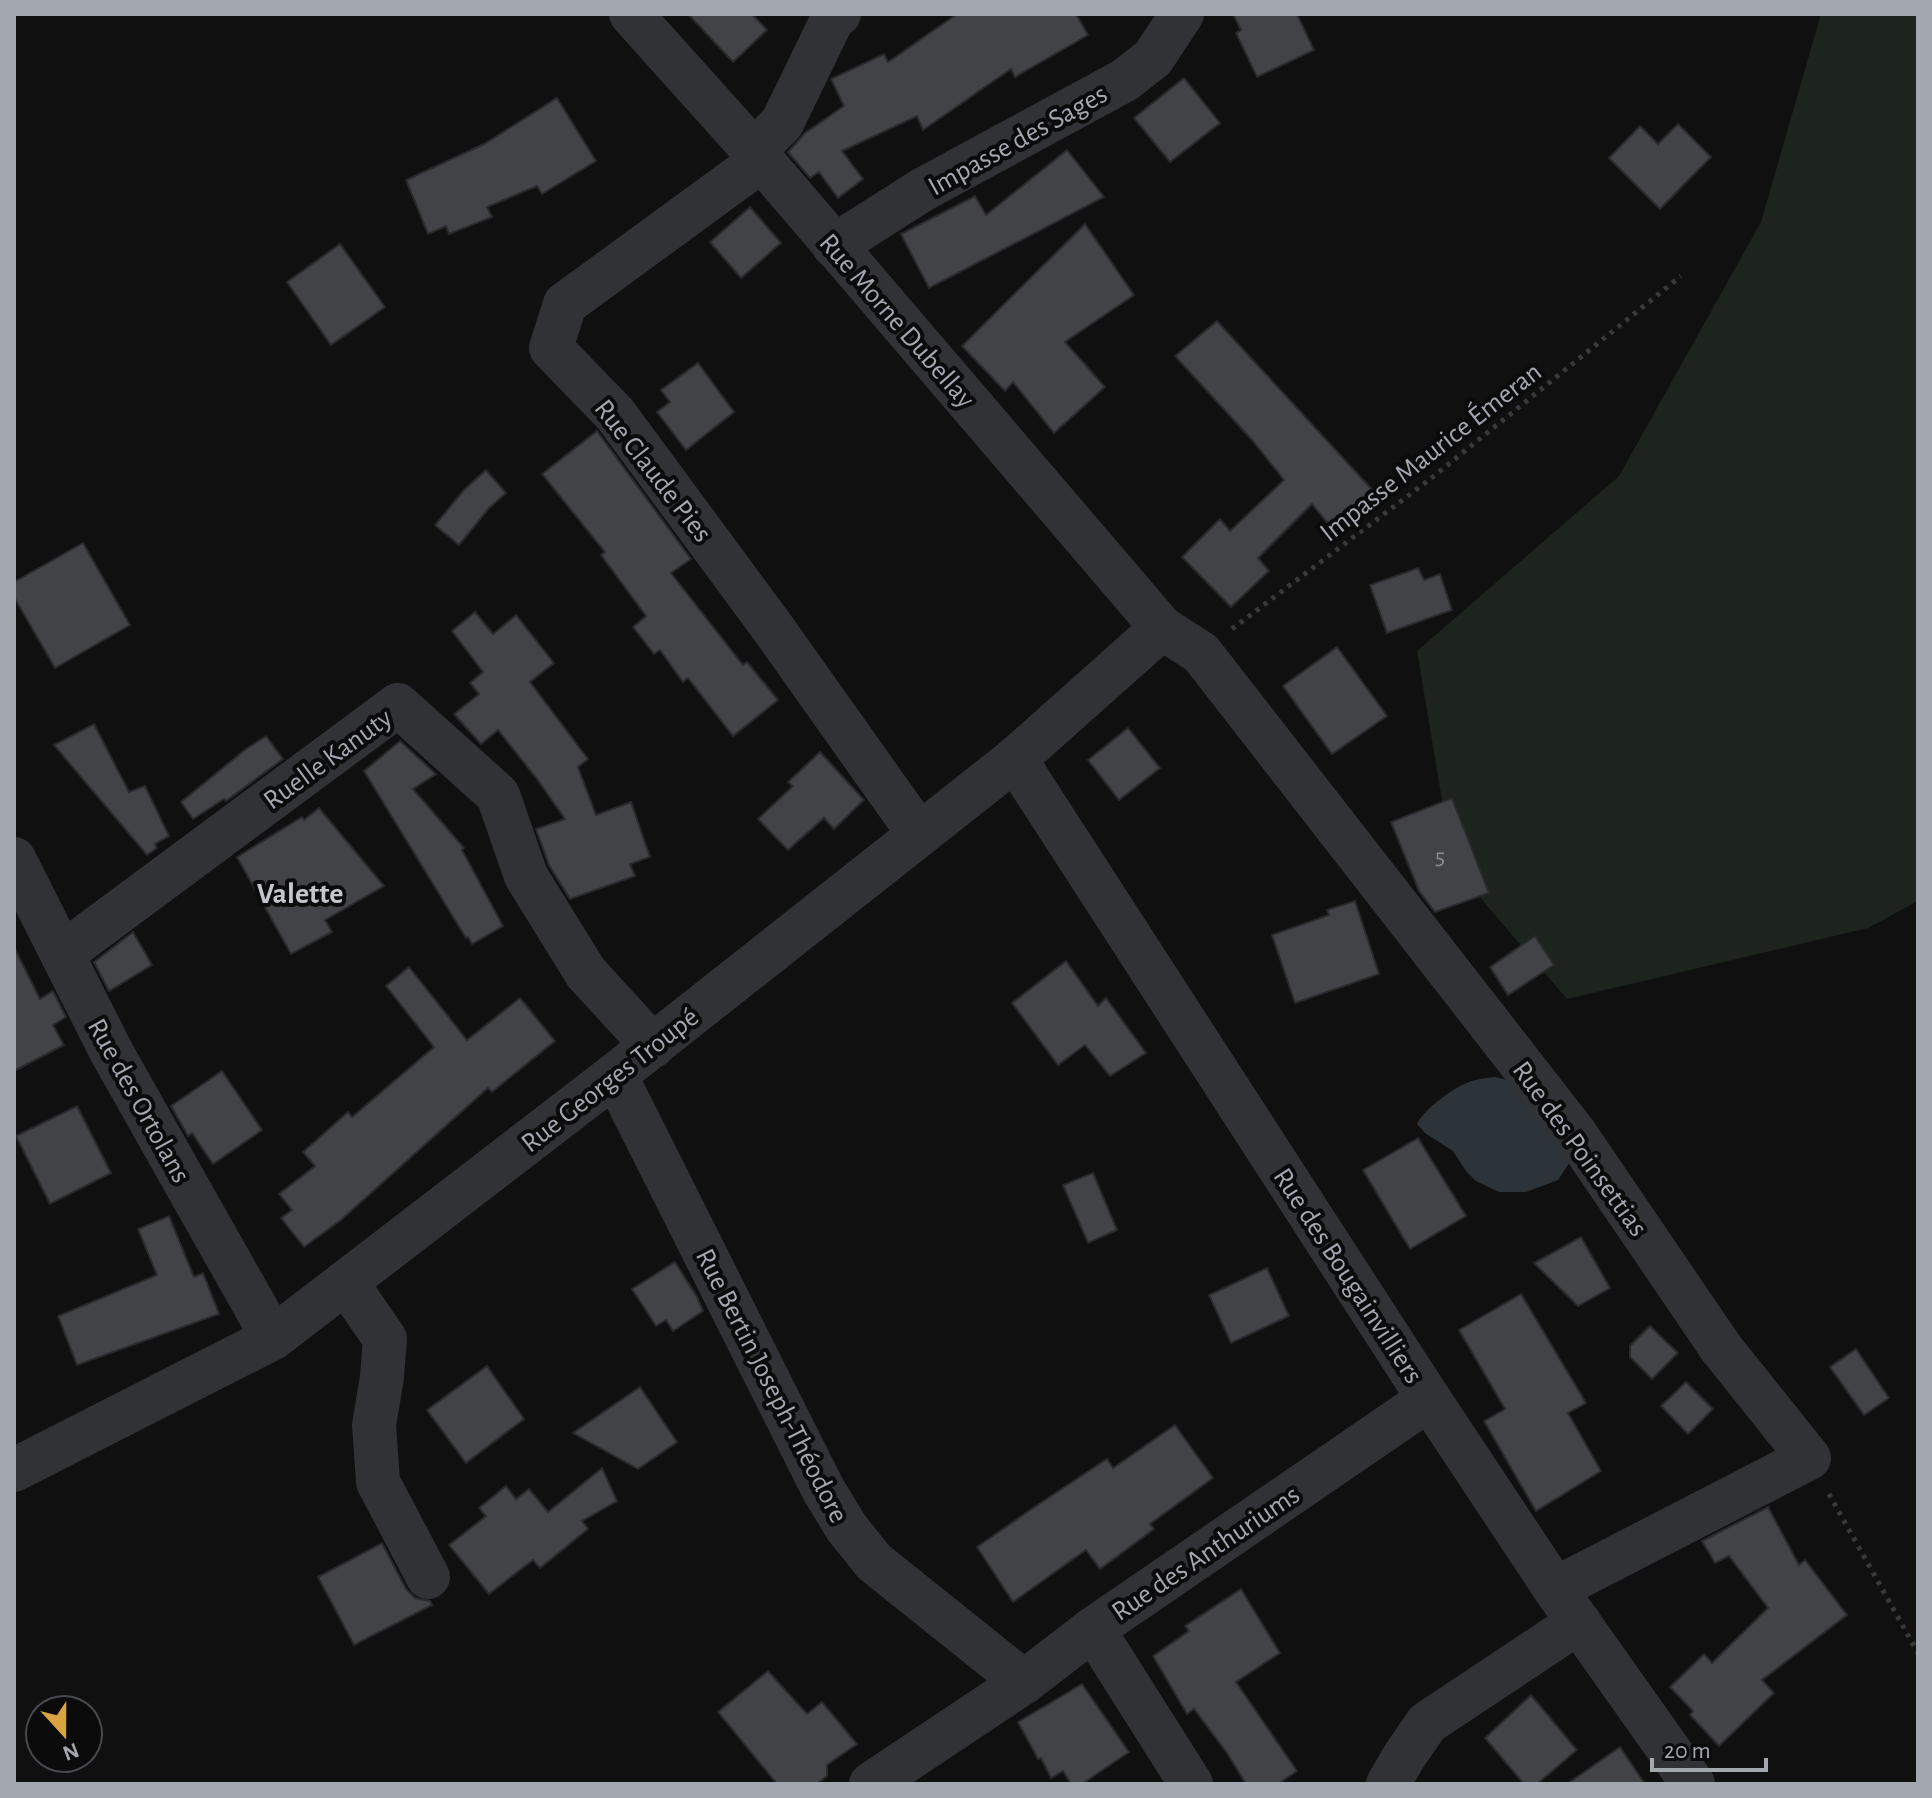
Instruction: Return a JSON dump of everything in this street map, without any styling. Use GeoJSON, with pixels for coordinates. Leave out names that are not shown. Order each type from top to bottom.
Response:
{"type":"FeatureCollection","features":[{"type":"Feature","properties":{"kind":"street","name":"Rue Morne Dubellay"},"geometry":{"type":"LineString","coordinates":[[631,14],[758,156],[1162,628]]}},
{"type":"Feature","properties":{"kind":"street"},"geometry":{"type":"LineString","coordinates":[[758,156],[782,123],[833,18],[839,14]]}},
{"type":"Feature","properties":{"kind":"street","name":"Impasse des Sages"},"geometry":{"type":"LineString","coordinates":[[834,246],[922,190],[1125,80],[1153,58],[1182,14]]}},
{"type":"Feature","properties":{"kind":"street","name":"Rue Claude Pies"},"geometry":{"type":"LineString","coordinates":[[758,156],[565,304],[551,348],[615,414],[919,834]]}},
{"type":"Feature","properties":{"kind":"street","name":"Rue Georges Troupé"},"geometry":{"type":"LineString","coordinates":[[14,1470],[273,1338],[653,1046],[1015,759],[1162,628]]}},
{"type":"Feature","properties":{"kind":"street","name":"Rue des Poinsettias"},"geometry":{"type":"LineString","coordinates":[[1162,628],[1201,653],[1574,1132],[1721,1348],[1809,1458]]}},
{"type":"Feature","properties":{"kind":"street","name":"Ruelle Kanuty"},"geometry":{"type":"LineString","coordinates":[[62,954],[398,705],[498,795],[526,876],[534,889],[586,973],[653,1046]]}},
{"type":"Feature","properties":{"kind":"street","name":"Rue des Bougainvilliers"},"geometry":{"type":"LineString","coordinates":[[1015,759],[1429,1399],[1567,1605],[1693,1784]]}},
{"type":"Feature","properties":{"kind":"street","name":"Rue des Ortolans"},"geometry":{"type":"LineString","coordinates":[[14,859],[112,1053],[273,1338]]}},
{"type":"Feature","properties":{"kind":"street","name":"Rue Bertin Joseph-Théodore"},"geometry":{"type":"LineString","coordinates":[[615,1075],[823,1489],[846,1527],[874,1562],[1024,1682]]}},
{"type":"Feature","properties":{"kind":"street"},"geometry":{"type":"LineString","coordinates":[[346,1282],[385,1339],[374,1425],[378,1482],[428,1577]]}},
{"type":"Feature","properties":{"kind":"street","name":"Rue des Anthuriums"},"geometry":{"type":"LineString","coordinates":[[1191,1784],[1093,1629],[1429,1399]]}},
{"type":"Feature","properties":{"kind":"street"},"geometry":{"type":"LineString","coordinates":[[1388,1784],[1427,1723],[1567,1605],[1809,1458]]}},
{"type":"Feature","properties":{"kind":"street"},"geometry":{"type":"LineString","coordinates":[[871,1784],[1024,1682],[1093,1629]]}},
{"type":"Feature","properties":{"kind":"path","name":"Impasse Maurice Émeran"},"geometry":{"type":"LineString","coordinates":[[1201,653],[1429,480],[1681,276]]}},
{"type":"Feature","properties":{"kind":"path"},"geometry":{"type":"LineString","coordinates":[[1809,1458],[1918,1653]]}},
{"type":"Feature","properties":{"kind":"shaded area"},"geometry":{"type":"Polygon","coordinates":[[[1821,14],[1918,14],[1918,901],[1868,928],[1567,999],[1453,866],[1417,651],[1619,476],[1761,222],[1821,14]]]}},
{"type":"Feature","properties":{"kind":"shaded area"},"geometry":{"type":"Polygon","coordinates":[[[1495,1077],[1515,1082],[1570,1162],[1558,1180],[1526,1192],[1499,1192],[1476,1181],[1453,1151],[1425,1133],[1417,1124],[1432,1106],[1455,1089],[1472,1081],[1495,1077]]]}},
{"type":"Feature","properties":{"kind":"building"},"geometry":{"type":"Polygon","coordinates":[[[688,14],[752,14],[767,30],[733,62],[688,14]]]}},
{"type":"Feature","properties":{"kind":"building"},"geometry":{"type":"Polygon","coordinates":[[[957,14],[1076,14],[1088,35],[1015,77],[1011,69],[923,130],[917,116],[842,151],[863,179],[838,198],[819,172],[810,178],[788,152],[805,133],[844,106],[831,79],[884,54],[888,62],[957,14]]]}},
{"type":"Feature","properties":{"kind":"building"},"geometry":{"type":"Polygon","coordinates":[[[1233,14],[1297,14],[1314,50],[1257,77],[1236,33],[1241,30],[1233,14]]]}},
{"type":"Feature","properties":{"kind":"building"},"geometry":{"type":"Polygon","coordinates":[[[1184,78],[1220,123],[1170,162],[1134,118],[1184,78]]]}},
{"type":"Feature","properties":{"kind":"building"},"geometry":{"type":"Polygon","coordinates":[[[557,98],[596,161],[542,194],[537,186],[487,207],[492,217],[449,234],[446,226],[428,234],[406,180],[484,144],[557,98]]]}},
{"type":"Feature","properties":{"kind":"building"},"geometry":{"type":"Polygon","coordinates":[[[1678,124],[1711,157],[1660,209],[1609,158],[1640,126],[1658,144],[1678,124]]]}},
{"type":"Feature","properties":{"kind":"building"},"geometry":{"type":"Polygon","coordinates":[[[1067,150],[1104,197],[929,288],[901,234],[975,196],[986,215],[1067,150]]]}},
{"type":"Feature","properties":{"kind":"building"},"geometry":{"type":"Polygon","coordinates":[[[750,207],[781,243],[741,278],[710,242],[750,207]]]}},
{"type":"Feature","properties":{"kind":"building"},"geometry":{"type":"Polygon","coordinates":[[[1085,224],[1134,295],[1065,342],[1105,387],[1054,433],[1013,382],[1005,391],[962,346],[1085,224]]]}},
{"type":"Feature","properties":{"kind":"building"},"geometry":{"type":"Polygon","coordinates":[[[340,244],[385,307],[331,345],[287,282],[340,244]]]}},
{"type":"Feature","properties":{"kind":"building"},"geometry":{"type":"Polygon","coordinates":[[[1217,321],[1377,495],[1334,531],[1312,504],[1258,558],[1269,571],[1231,607],[1182,557],[1220,519],[1230,531],[1284,480],[1175,356],[1217,321]]]}},
{"type":"Feature","properties":{"kind":"building"},"geometry":{"type":"Polygon","coordinates":[[[698,363],[734,412],[686,450],[657,412],[670,402],[661,390],[698,363]]]}},
{"type":"Feature","properties":{"kind":"building"},"geometry":{"type":"Polygon","coordinates":[[[597,431],[691,559],[671,573],[743,665],[747,662],[778,700],[733,736],[688,678],[683,682],[660,650],[654,654],[633,627],[646,616],[601,555],[605,552],[542,474],[597,431]]]}},
{"type":"Feature","properties":{"kind":"building"},"geometry":{"type":"Polygon","coordinates":[[[486,470],[506,493],[489,508],[459,545],[435,525],[464,490],[486,470]]]}},
{"type":"Feature","properties":{"kind":"building"},"geometry":{"type":"Polygon","coordinates":[[[83,543],[130,625],[55,668],[14,597],[14,582],[83,543]]]}},
{"type":"Feature","properties":{"kind":"building"},"geometry":{"type":"Polygon","coordinates":[[[1418,568],[1424,580],[1440,574],[1452,610],[1387,633],[1370,585],[1418,568]]]}},
{"type":"Feature","properties":{"kind":"building"},"geometry":{"type":"Polygon","coordinates":[[[475,612],[493,634],[516,615],[554,663],[530,682],[588,759],[578,767],[596,815],[631,802],[650,857],[630,864],[635,876],[570,899],[549,865],[536,829],[565,819],[498,730],[481,744],[454,714],[479,694],[470,683],[483,672],[452,631],[475,612]]]}},
{"type":"Feature","properties":{"kind":"building"},"geometry":{"type":"Polygon","coordinates":[[[1337,647],[1387,716],[1332,754],[1283,686],[1337,647]]]}},
{"type":"Feature","properties":{"kind":"building"},"geometry":{"type":"Polygon","coordinates":[[[94,724],[129,792],[145,786],[169,836],[155,844],[157,848],[147,855],[54,745],[94,724]]]}},
{"type":"Feature","properties":{"kind":"building"},"geometry":{"type":"Polygon","coordinates":[[[1128,728],[1160,768],[1119,800],[1088,760],[1128,728]]]}},
{"type":"Feature","properties":{"kind":"building"},"geometry":{"type":"Polygon","coordinates":[[[266,736],[283,759],[226,801],[224,799],[193,819],[181,802],[266,736]]]}},
{"type":"Feature","properties":{"kind":"building"},"geometry":{"type":"Polygon","coordinates":[[[400,741],[436,774],[413,789],[464,848],[462,850],[503,926],[472,944],[364,771],[400,741]]]}},
{"type":"Feature","properties":{"kind":"building"},"geometry":{"type":"Polygon","coordinates":[[[820,752],[864,800],[834,829],[824,818],[788,850],[758,819],[793,786],[788,782],[820,752]]]}},
{"type":"Feature","properties":{"kind":"building"},"geometry":{"type":"Polygon","coordinates":[[[1452,798],[1489,893],[1435,912],[1419,891],[1391,822],[1452,798]]]}},
{"type":"Feature","properties":{"kind":"building"},"geometry":{"type":"Polygon","coordinates":[[[319,808],[384,886],[325,920],[332,932],[291,954],[237,857],[302,817],[304,820],[319,808]]]}},
{"type":"Feature","properties":{"kind":"building"},"geometry":{"type":"Polygon","coordinates":[[[1355,901],[1379,974],[1295,1003],[1272,935],[1329,915],[1327,910],[1355,901]]]}},
{"type":"Feature","properties":{"kind":"building"},"geometry":{"type":"Polygon","coordinates":[[[133,932],[152,965],[109,991],[94,962],[133,932]]]}},
{"type":"Feature","properties":{"kind":"building"},"geometry":{"type":"Polygon","coordinates":[[[1535,936],[1554,965],[1508,995],[1490,967],[1535,936]]]}},
{"type":"Feature","properties":{"kind":"building"},"geometry":{"type":"Polygon","coordinates":[[[14,947],[40,999],[53,991],[66,1017],[53,1025],[64,1045],[14,1071],[14,947]]]}},
{"type":"Feature","properties":{"kind":"building"},"geometry":{"type":"Polygon","coordinates":[[[1066,961],[1098,1006],[1106,998],[1146,1053],[1110,1076],[1085,1045],[1058,1065],[1012,1003],[1066,961]]]}},
{"type":"Feature","properties":{"kind":"building"},"geometry":{"type":"Polygon","coordinates":[[[409,967],[467,1040],[520,998],[555,1041],[492,1092],[488,1088],[341,1220],[304,1247],[281,1218],[292,1210],[279,1194],[315,1166],[303,1152],[348,1112],[352,1117],[434,1047],[386,986],[409,967]]]}},
{"type":"Feature","properties":{"kind":"building"},"geometry":{"type":"Polygon","coordinates":[[[222,1071],[262,1130],[213,1164],[192,1133],[188,1136],[171,1106],[222,1071]]]}},
{"type":"Feature","properties":{"kind":"building"},"geometry":{"type":"Polygon","coordinates":[[[77,1106],[111,1173],[50,1204],[16,1136],[77,1106]]]}},
{"type":"Feature","properties":{"kind":"building"},"geometry":{"type":"Polygon","coordinates":[[[1418,1138],[1466,1216],[1410,1249],[1363,1170],[1418,1138]]]}},
{"type":"Feature","properties":{"kind":"building"},"geometry":{"type":"Polygon","coordinates":[[[1093,1173],[1117,1230],[1088,1243],[1063,1185],[1093,1173]]]}},
{"type":"Feature","properties":{"kind":"building"},"geometry":{"type":"Polygon","coordinates":[[[169,1216],[194,1277],[203,1273],[219,1314],[77,1365],[58,1316],[157,1275],[138,1229],[169,1216]]]}},
{"type":"Feature","properties":{"kind":"building"},"geometry":{"type":"Polygon","coordinates":[[[1581,1237],[1610,1288],[1578,1306],[1534,1263],[1581,1237]]]}},
{"type":"Feature","properties":{"kind":"building"},"geometry":{"type":"Polygon","coordinates":[[[675,1262],[703,1311],[673,1331],[666,1320],[656,1326],[632,1289],[675,1262]]]}},
{"type":"Feature","properties":{"kind":"building"},"geometry":{"type":"Polygon","coordinates":[[[1267,1268],[1289,1316],[1231,1343],[1209,1295],[1267,1268]]]}},
{"type":"Feature","properties":{"kind":"building"},"geometry":{"type":"Polygon","coordinates":[[[1521,1294],[1586,1403],[1568,1413],[1601,1471],[1536,1511],[1484,1421],[1505,1409],[1459,1330],[1521,1294]]]}},
{"type":"Feature","properties":{"kind":"building"},"geometry":{"type":"Polygon","coordinates":[[[1650,1326],[1678,1353],[1652,1379],[1630,1357],[1630,1346],[1650,1326]]]}},
{"type":"Feature","properties":{"kind":"building"},"geometry":{"type":"Polygon","coordinates":[[[1856,1349],[1889,1398],[1864,1415],[1830,1367],[1856,1349]]]}},
{"type":"Feature","properties":{"kind":"building"},"geometry":{"type":"Polygon","coordinates":[[[487,1366],[524,1419],[466,1463],[427,1410],[487,1366]]]}},
{"type":"Feature","properties":{"kind":"building"},"geometry":{"type":"Polygon","coordinates":[[[1686,1382],[1713,1409],[1688,1434],[1661,1406],[1686,1382]]]}},
{"type":"Feature","properties":{"kind":"building"},"geometry":{"type":"Polygon","coordinates":[[[640,1387],[677,1442],[638,1469],[573,1433],[640,1387]]]}},
{"type":"Feature","properties":{"kind":"building"},"geometry":{"type":"Polygon","coordinates":[[[1175,1425],[1213,1478],[1150,1524],[1154,1529],[1100,1569],[1086,1550],[1013,1602],[977,1547],[1107,1459],[1113,1468],[1175,1425]]]}},
{"type":"Feature","properties":{"kind":"building"},"geometry":{"type":"Polygon","coordinates":[[[602,1468],[617,1501],[582,1521],[588,1529],[540,1568],[533,1560],[489,1594],[449,1545],[486,1516],[479,1508],[506,1486],[516,1499],[529,1489],[548,1512],[602,1468]]]}},
{"type":"Feature","properties":{"kind":"building"},"geometry":{"type":"Polygon","coordinates":[[[1768,1507],[1799,1565],[1805,1560],[1847,1615],[1762,1680],[1774,1693],[1719,1746],[1690,1715],[1693,1711],[1670,1687],[1704,1654],[1712,1663],[1768,1608],[1729,1556],[1715,1563],[1702,1541],[1768,1507]]]}},
{"type":"Feature","properties":{"kind":"building"},"geometry":{"type":"Polygon","coordinates":[[[382,1543],[406,1589],[415,1598],[430,1601],[432,1605],[354,1645],[318,1577],[382,1543]]]}},
{"type":"Feature","properties":{"kind":"building"},"geometry":{"type":"Polygon","coordinates":[[[1241,1589],[1280,1653],[1236,1682],[1297,1771],[1278,1784],[1246,1784],[1194,1709],[1187,1714],[1153,1656],[1189,1631],[1185,1626],[1241,1589]]]}},
{"type":"Feature","properties":{"kind":"building"},"geometry":{"type":"Polygon","coordinates":[[[768,1671],[807,1714],[822,1702],[857,1744],[827,1765],[827,1776],[817,1784],[777,1784],[718,1712],[768,1671]]]}},
{"type":"Feature","properties":{"kind":"building"},"geometry":{"type":"Polygon","coordinates":[[[1082,1684],[1129,1752],[1082,1784],[1071,1784],[1063,1771],[1051,1778],[1018,1722],[1082,1684]]]}},
{"type":"Feature","properties":{"kind":"building"},"geometry":{"type":"Polygon","coordinates":[[[1531,1695],[1577,1750],[1537,1784],[1524,1784],[1485,1738],[1531,1695]]]}},
{"type":"Feature","properties":{"kind":"building"},"geometry":{"type":"Polygon","coordinates":[[[1620,1747],[1645,1784],[1567,1784],[1620,1747]]]}},
{"type":"Feature","properties":{"kind":"district","name":"Valette"},"geometry":{"type":"Point","coordinates":[300,893]}}]}
